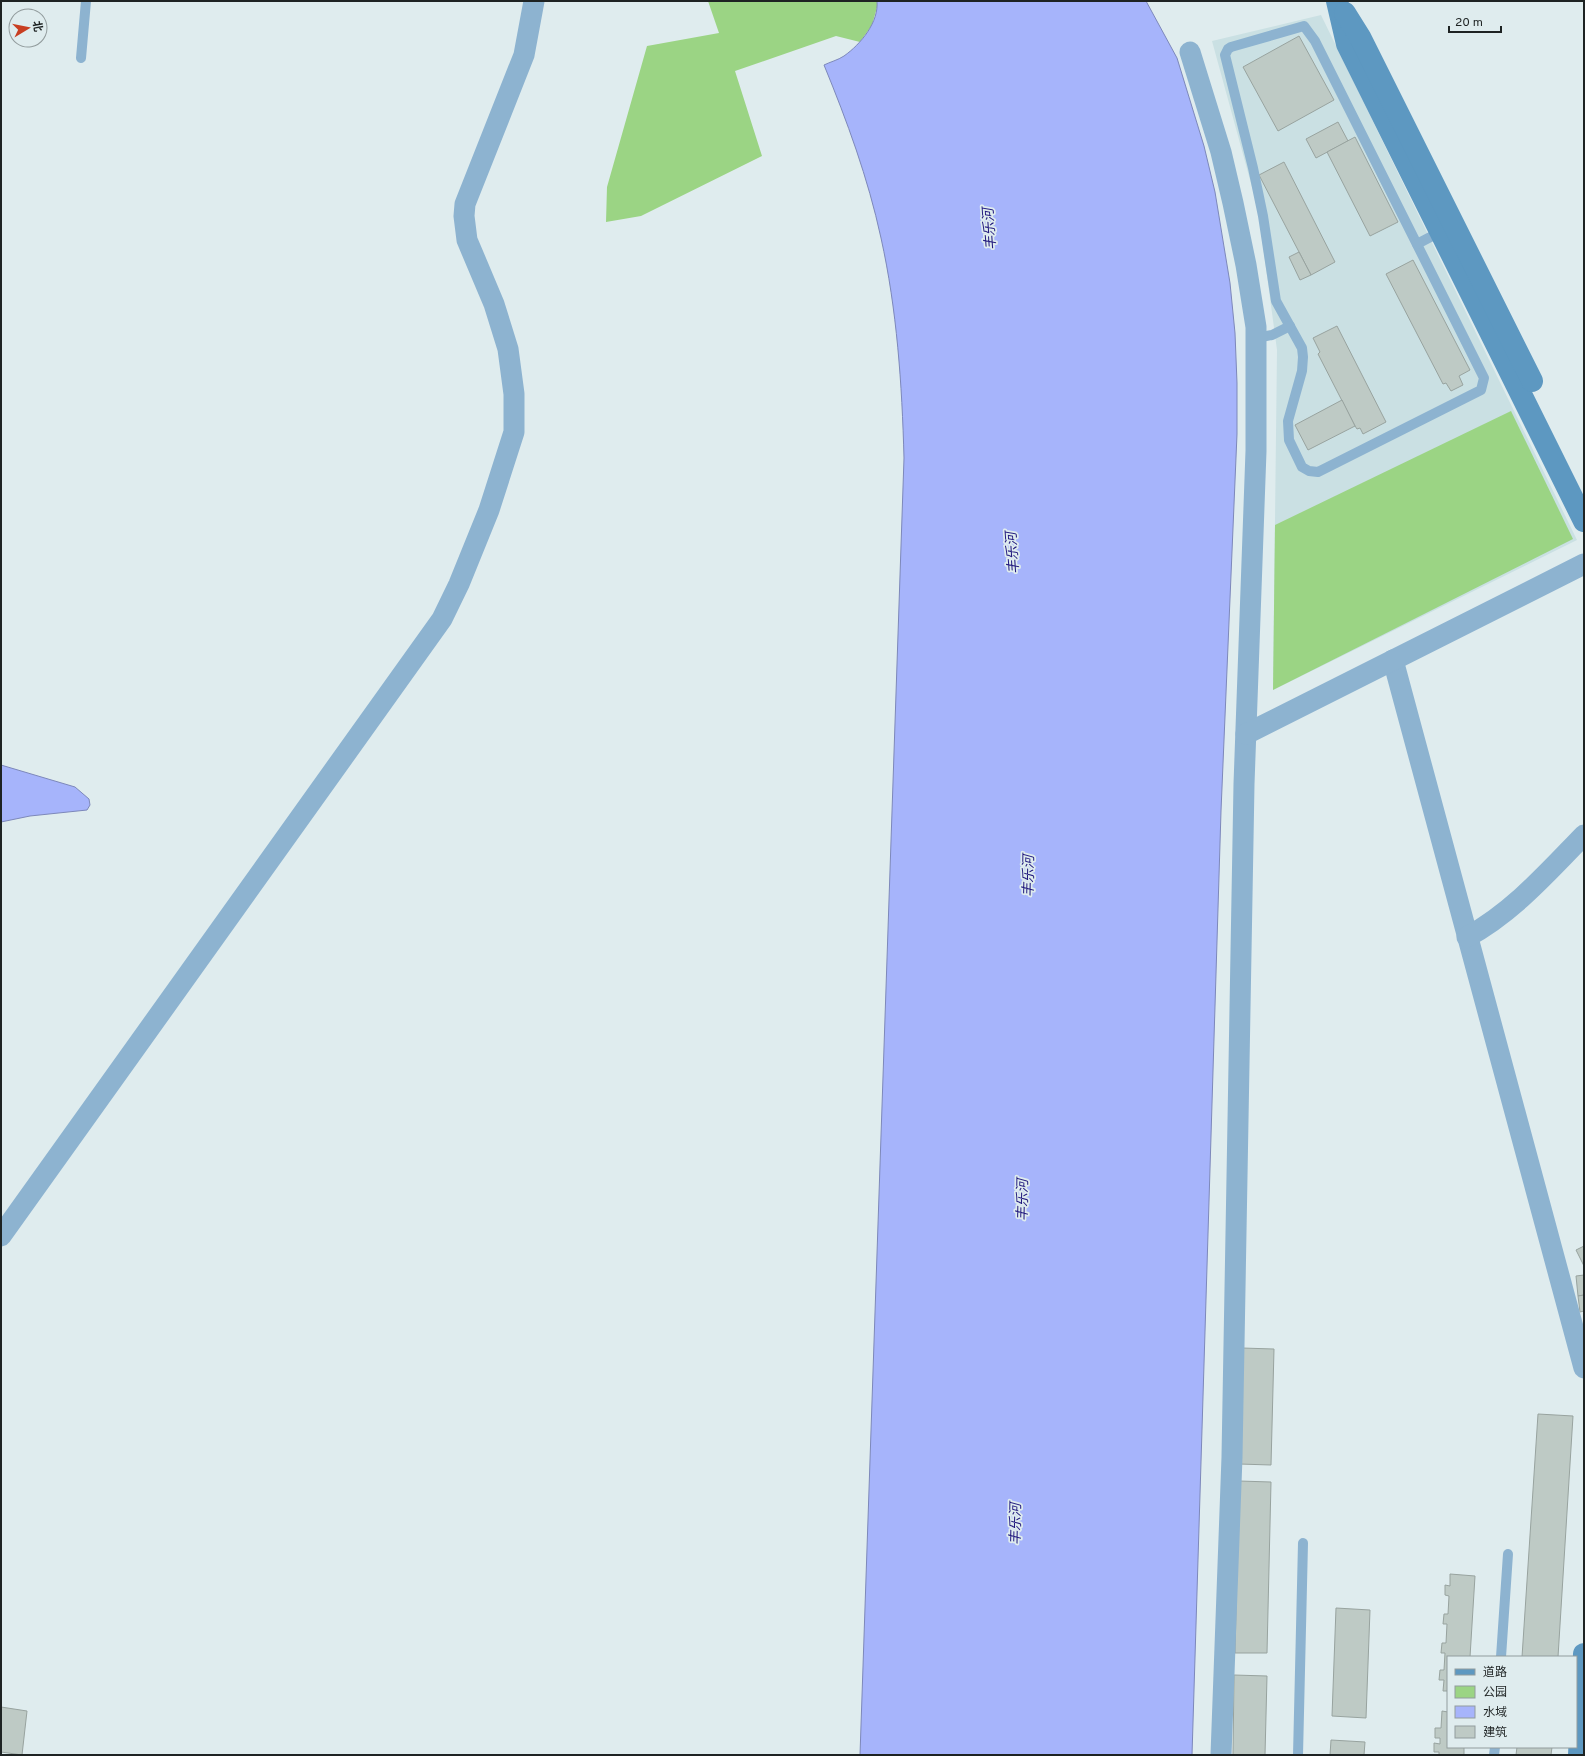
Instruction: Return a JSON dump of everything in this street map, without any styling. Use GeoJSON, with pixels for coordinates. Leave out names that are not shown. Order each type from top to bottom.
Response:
{"type":"FeatureCollection","features":[{"type":"Feature","properties":{"kind":"street"},"geometry":{"type":"LineString","coordinates":[[5,1222],[442,619],[475,549],[492,504],[514,432],[514,394],[508,349],[496,312],[467,240],[465,229],[465,204],[524,55],[534,1]]}},
{"type":"Feature","properties":{"kind":"street"},"geometry":{"type":"LineString","coordinates":[[1337,1],[1347,44],[1584,521]]}},
{"type":"Feature","properties":{"kind":"street"},"geometry":{"type":"LineString","coordinates":[[1337,1],[1360,37],[1584,486]]}},
{"type":"Feature","properties":{"kind":"street"},"geometry":{"type":"LineString","coordinates":[[1190,52],[1221,152],[1246,265],[1256,327],[1256,451],[1246,734],[1232,1457],[1221,1755]]}},
{"type":"Feature","properties":{"kind":"street"},"geometry":{"type":"LineString","coordinates":[[1246,734],[1584,564]]}},
{"type":"Feature","properties":{"kind":"street"},"geometry":{"type":"LineString","coordinates":[[1393,660],[1584,1368]]}},
{"type":"Feature","properties":{"kind":"street"},"geometry":{"type":"LineString","coordinates":[[1467,937],[1487,926],[1537,884],[1584,835]]}},
{"type":"Feature","properties":{"kind":"street"},"geometry":{"type":"LineString","coordinates":[[1578,1755],[1584,1654]]}},
{"type":"Feature","properties":{"kind":"lane"},"geometry":{"type":"LineString","coordinates":[[81,58],[86,1]]}},
{"type":"Feature","properties":{"kind":"lane"},"geometry":{"type":"LineString","coordinates":[[1304,26],[1315,41],[1417,244],[1484,378],[1481,390],[1318,472],[1309,471],[1302,467],[1289,440],[1287,432],[1288,421],[1302,371],[1302,348],[1276,301],[1263,216],[1253,168],[1225,55],[1228,49],[1304,26]]}},
{"type":"Feature","properties":{"kind":"lane"},"geometry":{"type":"LineString","coordinates":[[1417,244],[1440,232]]}},
{"type":"Feature","properties":{"kind":"lane"},"geometry":{"type":"LineString","coordinates":[[1256,338],[1272,335],[1290,326]]}},
{"type":"Feature","properties":{"kind":"lane"},"geometry":{"type":"LineString","coordinates":[[1298,1755],[1303,1543]]}},
{"type":"Feature","properties":{"kind":"lane"},"geometry":{"type":"LineString","coordinates":[[1501,1656],[1508,1554]]}},
{"type":"Feature","properties":{"kind":"shaded area"},"geometry":{"type":"Polygon","coordinates":[[[1321,15],[1577,540],[1273,690],[1277,350],[1258,209],[1212,41],[1321,15]]]}},
{"type":"Feature","properties":{"kind":"green space"},"geometry":{"type":"Polygon","coordinates":[[[708,1],[877,1],[878,4],[872,25],[860,42],[836,36],[735,71],[762,156],[641,216],[606,222],[607,187],[647,46],[719,33],[708,1]]]}},
{"type":"Feature","properties":{"kind":"green space"},"geometry":{"type":"Polygon","coordinates":[[[1511,411],[1573,539],[1273,690],[1275,525],[1511,411]]]}},
{"type":"Feature","properties":{"kind":"water","name":"丰乐河"},"geometry":{"type":"Polygon","coordinates":[[[877,1],[1146,1],[1177,58],[1204,146],[1215,192],[1230,283],[1235,333],[1237,434],[1221,811],[1192,1755],[860,1755],[904,458],[898,347],[891,292],[881,238],[870,194],[856,150],[824,65],[844,56],[857,45],[868,32],[875,17],[877,1]]]}},
{"type":"Feature","properties":{"kind":"water"},"geometry":{"type":"Polygon","coordinates":[[[1,765],[75,787],[89,799],[90,805],[87,810],[30,816],[1,822],[1,765]]]}},
{"type":"Feature","properties":{"kind":"building"},"geometry":{"type":"Polygon","coordinates":[[[1299,36],[1334,100],[1278,131],[1243,67],[1299,36]]]}},
{"type":"Feature","properties":{"kind":"building"},"geometry":{"type":"Polygon","coordinates":[[[1338,122],[1348,141],[1316,158],[1306,139],[1338,122]]]}},
{"type":"Feature","properties":{"kind":"building"},"geometry":{"type":"Polygon","coordinates":[[[1355,137],[1398,222],[1370,236],[1327,152],[1355,137]]]}},
{"type":"Feature","properties":{"kind":"building"},"geometry":{"type":"Polygon","coordinates":[[[1284,162],[1335,262],[1311,275],[1259,175],[1284,162]]]}},
{"type":"Feature","properties":{"kind":"building"},"geometry":{"type":"Polygon","coordinates":[[[1299,252],[1311,275],[1300,280],[1289,257],[1299,252]]]}},
{"type":"Feature","properties":{"kind":"building"},"geometry":{"type":"Polygon","coordinates":[[[1413,260],[1470,370],[1459,376],[1463,385],[1451,391],[1446,383],[1443,384],[1386,274],[1413,260]]]}},
{"type":"Feature","properties":{"kind":"building"},"geometry":{"type":"Polygon","coordinates":[[[1337,326],[1386,422],[1363,434],[1360,428],[1357,429],[1355,426],[1318,354],[1320,352],[1313,338],[1337,326]]]}},
{"type":"Feature","properties":{"kind":"building"},"geometry":{"type":"Polygon","coordinates":[[[1342,400],[1355,426],[1308,450],[1295,425],[1342,400]]]}},
{"type":"Feature","properties":{"kind":"building"},"geometry":{"type":"Polygon","coordinates":[[[1584,1246],[1584,1266],[1576,1250],[1584,1246]]]}},
{"type":"Feature","properties":{"kind":"building"},"geometry":{"type":"Polygon","coordinates":[[[1584,1275],[1584,1295],[1578,1296],[1576,1276],[1584,1275]]]}},
{"type":"Feature","properties":{"kind":"building"},"geometry":{"type":"Polygon","coordinates":[[[1584,1295],[1584,1311],[1580,1312],[1578,1296],[1584,1295]]]}},
{"type":"Feature","properties":{"kind":"building"},"geometry":{"type":"Polygon","coordinates":[[[1242,1348],[1274,1349],[1271,1465],[1239,1464],[1242,1348]]]}},
{"type":"Feature","properties":{"kind":"building"},"geometry":{"type":"Polygon","coordinates":[[[1538,1414],[1573,1416],[1558,1656],[1522,1656],[1538,1414]]]}},
{"type":"Feature","properties":{"kind":"building"},"geometry":{"type":"Polygon","coordinates":[[[1239,1481],[1271,1482],[1267,1653],[1235,1653],[1239,1481]]]}},
{"type":"Feature","properties":{"kind":"building"},"geometry":{"type":"Polygon","coordinates":[[[1450,1574],[1475,1576],[1470,1656],[1447,1656],[1447,1691],[1443,1691],[1444,1680],[1439,1680],[1440,1670],[1444,1670],[1445,1653],[1441,1653],[1442,1643],[1446,1643],[1447,1624],[1443,1624],[1444,1614],[1448,1614],[1449,1596],[1445,1595],[1445,1585],[1450,1586],[1450,1574]]]}},
{"type":"Feature","properties":{"kind":"building"},"geometry":{"type":"Polygon","coordinates":[[[1336,1608],[1370,1610],[1366,1718],[1332,1716],[1336,1608]]]}},
{"type":"Feature","properties":{"kind":"building"},"geometry":{"type":"Polygon","coordinates":[[[1234,1675],[1267,1676],[1265,1755],[1233,1755],[1234,1675]]]}},
{"type":"Feature","properties":{"kind":"building"},"geometry":{"type":"Polygon","coordinates":[[[1,1707],[27,1711],[22,1755],[1,1752],[1,1707]]]}},
{"type":"Feature","properties":{"kind":"building"},"geometry":{"type":"Polygon","coordinates":[[[1442,1711],[1447,1712],[1447,1748],[1464,1748],[1464,1755],[1439,1755],[1439,1752],[1434,1752],[1434,1743],[1440,1744],[1440,1738],[1435,1738],[1435,1728],[1441,1728],[1442,1711]]]}},
{"type":"Feature","properties":{"kind":"building"},"geometry":{"type":"Polygon","coordinates":[[[1331,1740],[1365,1742],[1364,1755],[1330,1755],[1331,1740]]]}},
{"type":"Feature","properties":{"kind":"building"},"geometry":{"type":"Polygon","coordinates":[[[1517,1748],[1552,1748],[1551,1755],[1516,1755],[1517,1748]]]}}]}
